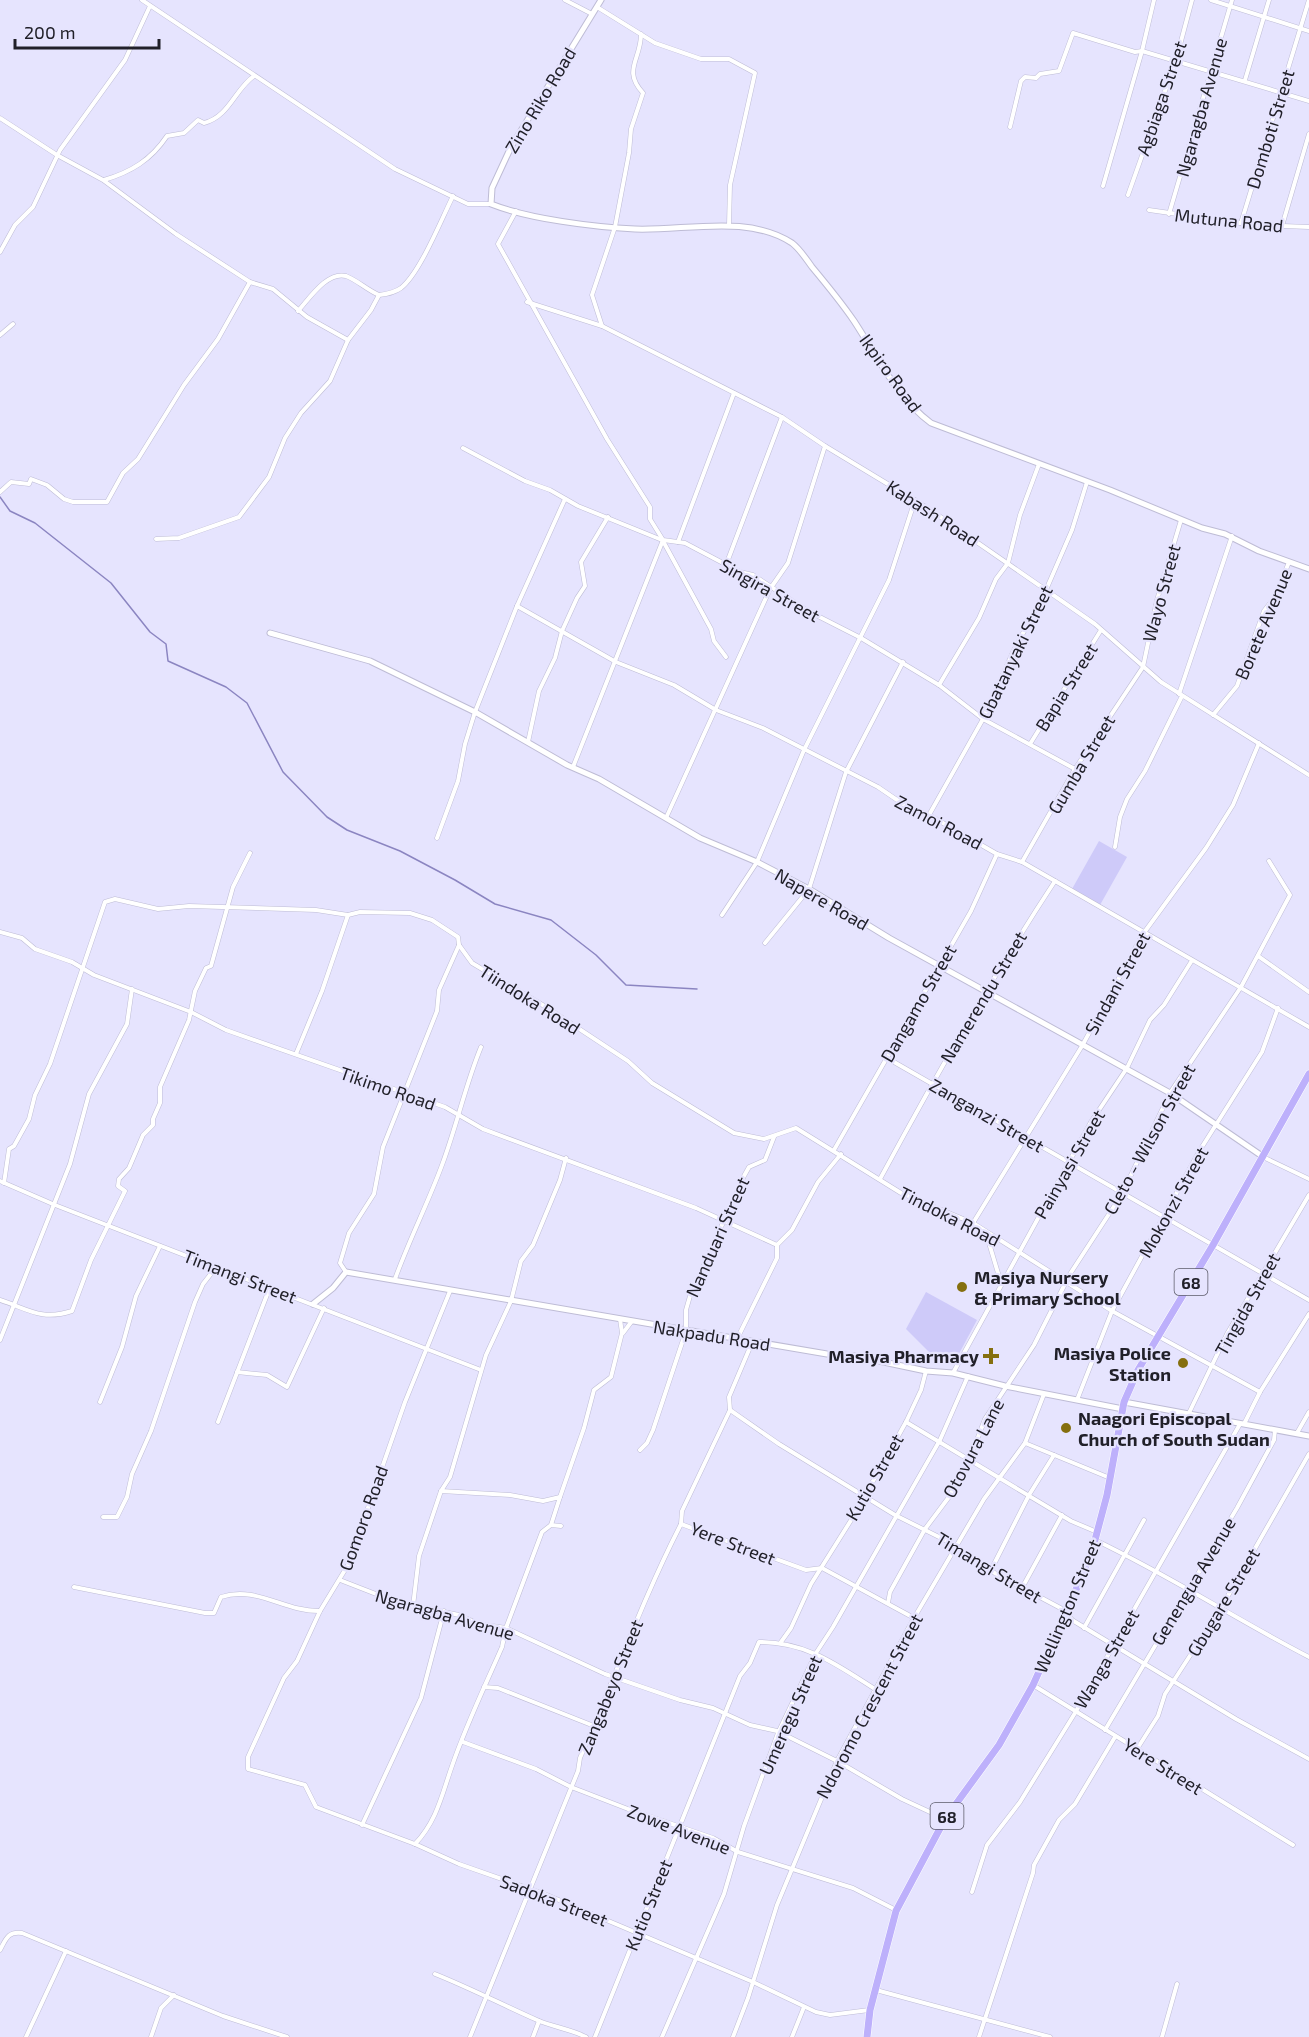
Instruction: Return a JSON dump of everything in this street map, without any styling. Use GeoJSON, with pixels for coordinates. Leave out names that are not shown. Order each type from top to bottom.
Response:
{"type":"FeatureCollection","features":[{"type":"Feature","properties":{"kind":"main road","name":"Wellington Street"},"geometry":{"type":"LineString","coordinates":[[867,2037],[870,2010],[896,1911],[945,1819],[999,1745],[1033,1685],[1095,1540],[1110,1478],[1123,1406],[1138,1370],[1213,1245],[1308,1078]]}},
{"type":"Feature","properties":{"kind":"street"},"geometry":{"type":"LineString","coordinates":[[142,0],[395,169],[468,204],[491,204]]}},
{"type":"Feature","properties":{"kind":"street"},"geometry":{"type":"LineString","coordinates":[[565,0],[592,14]]}},
{"type":"Feature","properties":{"kind":"street","name":"Zino Riko Road"},"geometry":{"type":"LineString","coordinates":[[491,204],[490,198],[495,181],[511,147],[537,109],[601,0]]}},
{"type":"Feature","properties":{"kind":"street"},"geometry":{"type":"LineString","coordinates":[[1102,186],[1142,51],[1154,0]]}},
{"type":"Feature","properties":{"kind":"street","name":"Agbiaga Street"},"geometry":{"type":"LineString","coordinates":[[1128,195],[1176,60],[1192,0]]}},
{"type":"Feature","properties":{"kind":"street"},"geometry":{"type":"LineString","coordinates":[[1210,0],[1231,3],[1309,31]]}},
{"type":"Feature","properties":{"kind":"street"},"geometry":{"type":"LineString","coordinates":[[1245,80],[1269,0]]}},
{"type":"Feature","properties":{"kind":"street","name":"Domboti Street"},"geometry":{"type":"LineString","coordinates":[[1240,223],[1309,0]]}},
{"type":"Feature","properties":{"kind":"street","name":"Ngaragba Avenue"},"geometry":{"type":"LineString","coordinates":[[1169,214],[1231,3]]}},
{"type":"Feature","properties":{"kind":"street"},"geometry":{"type":"LineString","coordinates":[[0,252],[15,225],[33,207],[57,155],[120,67],[150,6]]}},
{"type":"Feature","properties":{"kind":"street"},"geometry":{"type":"LineString","coordinates":[[597,7],[655,43],[701,59],[729,59],[755,73],[730,185],[729,225]]}},
{"type":"Feature","properties":{"kind":"street"},"geometry":{"type":"LineString","coordinates":[[1010,127],[1020,81],[1025,77],[1036,78],[1040,74],[1059,71],[1073,33],[1135,52],[1142,51],[1213,70],[1309,101]]}},
{"type":"Feature","properties":{"kind":"street"},"geometry":{"type":"LineString","coordinates":[[602,326],[592,295],[615,227],[629,153],[631,129],[643,93],[634,83],[632,67],[639,54],[641,34]]}},
{"type":"Feature","properties":{"kind":"street"},"geometry":{"type":"LineString","coordinates":[[103,180],[126,173],[139,165],[153,154],[167,136],[184,133],[198,120],[204,123],[213,121],[238,96],[242,85],[255,76]]}},
{"type":"Feature","properties":{"kind":"street"},"geometry":{"type":"LineString","coordinates":[[0,118],[57,155],[103,180],[176,234],[250,282],[273,289],[298,311],[348,340]]}},
{"type":"Feature","properties":{"kind":"street"},"geometry":{"type":"LineString","coordinates":[[1282,226],[1309,134]]}},
{"type":"Feature","properties":{"kind":"street"},"geometry":{"type":"LineString","coordinates":[[298,311],[322,285],[335,276],[346,276],[379,295],[392,293],[401,288],[415,273],[453,196]]}},
{"type":"Feature","properties":{"kind":"street","name":"Ikpiro Road"},"geometry":{"type":"LineString","coordinates":[[491,204],[516,211],[615,227],[696,228],[729,225],[760,229],[793,244],[829,285],[915,411],[945,430],[1039,463],[1181,520],[1232,536],[1259,551],[1290,560],[1309,569]]}},
{"type":"Feature","properties":{"kind":"street","name":"Mutuna Road"},"geometry":{"type":"LineString","coordinates":[[1149,210],[1240,223],[1309,226]]}},
{"type":"Feature","properties":{"kind":"street"},"geometry":{"type":"LineString","coordinates":[[516,211],[498,244],[527,302],[607,439],[650,507],[654,528],[663,540],[711,629],[714,641],[726,657]]}},
{"type":"Feature","properties":{"kind":"street"},"geometry":{"type":"LineString","coordinates":[[0,492],[11,482],[23,485],[29,484],[31,479],[47,485],[73,502],[107,502],[123,473],[138,459],[184,385],[218,339],[250,282]]}},
{"type":"Feature","properties":{"kind":"street"},"geometry":{"type":"LineString","coordinates":[[156,539],[179,538],[239,517],[269,477],[285,438],[301,413],[330,381],[348,340],[371,310],[379,295]]}},
{"type":"Feature","properties":{"kind":"street","name":"Kabash Road"},"geometry":{"type":"LineString","coordinates":[[527,302],[602,326],[782,417],[825,446],[915,500],[1008,563],[1101,630],[1143,668],[1180,695],[1309,775]]}},
{"type":"Feature","properties":{"kind":"street"},"geometry":{"type":"LineString","coordinates":[[0,335],[13,324]]}},
{"type":"Feature","properties":{"kind":"street"},"geometry":{"type":"LineString","coordinates":[[678,542],[734,393]]}},
{"type":"Feature","properties":{"kind":"street"},"geometry":{"type":"LineString","coordinates":[[726,565],[782,417]]}},
{"type":"Feature","properties":{"kind":"street"},"geometry":{"type":"LineString","coordinates":[[665,818],[770,589],[788,563],[825,446]]}},
{"type":"Feature","properties":{"kind":"street","name":"Singira Street"},"geometry":{"type":"LineString","coordinates":[[463,448],[525,482],[550,490],[641,534],[685,543],[726,565],[753,575],[770,589],[903,662],[984,718],[1075,769]]}},
{"type":"Feature","properties":{"kind":"street"},"geometry":{"type":"LineString","coordinates":[[939,685],[979,618],[996,579],[1008,563],[1020,515],[1039,463]]}},
{"type":"Feature","properties":{"kind":"street","name":"Gbatanyaki Street"},"geometry":{"type":"LineString","coordinates":[[929,815],[984,718],[1013,652],[1046,590],[1072,530],[1087,482]]}},
{"type":"Feature","properties":{"kind":"street"},"geometry":{"type":"LineString","coordinates":[[437,838],[458,781],[465,744],[475,712],[517,606],[565,499]]}},
{"type":"Feature","properties":{"kind":"street"},"geometry":{"type":"LineString","coordinates":[[722,915],[757,862],[804,750],[889,580],[915,500]]}},
{"type":"Feature","properties":{"kind":"street"},"geometry":{"type":"LineString","coordinates":[[528,742],[539,691],[555,658],[562,632],[585,586],[581,562],[608,517]]}},
{"type":"Feature","properties":{"kind":"street","name":"Wayo Street"},"geometry":{"type":"LineString","coordinates":[[1143,668],[1157,600],[1181,520]]}},
{"type":"Feature","properties":{"kind":"street"},"geometry":{"type":"LineString","coordinates":[[1115,847],[1120,817],[1127,799],[1145,771],[1180,695],[1232,536]]}},
{"type":"Feature","properties":{"kind":"street"},"geometry":{"type":"LineString","coordinates":[[573,767],[663,540]]}},
{"type":"Feature","properties":{"kind":"street","name":"Borete Avenue"},"geometry":{"type":"LineString","coordinates":[[1213,715],[1237,686],[1264,611],[1275,597],[1290,560]]}},
{"type":"Feature","properties":{"kind":"street","name":"Zamoi Road"},"geometry":{"type":"LineString","coordinates":[[517,606],[616,662],[674,686],[716,710],[742,718],[929,815],[997,854],[1022,862],[1191,962],[1278,1008],[1309,1028]]}},
{"type":"Feature","properties":{"kind":"street","name":"Bapia Street"},"geometry":{"type":"LineString","coordinates":[[1030,744],[1101,630]]}},
{"type":"Feature","properties":{"kind":"street","name":"Napere Road"},"geometry":{"type":"LineString","coordinates":[[270,633],[370,661],[475,712],[573,767],[599,779],[700,838],[757,862],[809,889],[938,966],[1082,1046],[1127,1068],[1170,1093],[1262,1156]]}},
{"type":"Feature","properties":{"kind":"street"},"geometry":{"type":"LineString","coordinates":[[765,943],[809,889],[846,772],[903,662]]}},
{"type":"Feature","properties":{"kind":"street","name":"Gumba Street"},"geometry":{"type":"LineString","coordinates":[[1022,862],[1075,769],[1143,668]]}},
{"type":"Feature","properties":{"kind":"street","name":"Sindani Street"},"geometry":{"type":"LineString","coordinates":[[973,1223],[1082,1046],[1143,934],[1206,848],[1233,805],[1259,743]]}},
{"type":"Feature","properties":{"kind":"street"},"geometry":{"type":"LineString","coordinates":[[0,1300],[42,1316],[72,1311],[91,1260],[125,1191],[118,1186],[119,1179],[129,1168],[143,1135],[153,1125],[153,1119],[160,1103],[160,1087],[190,1012],[195,992],[206,968],[211,966],[233,887],[250,853]]}},
{"type":"Feature","properties":{"kind":"street","name":"Dangamo Street"},"geometry":{"type":"LineString","coordinates":[[834,1150],[970,911],[997,854]]}},
{"type":"Feature","properties":{"kind":"street","name":"Cleto - Wilson Street"},"geometry":{"type":"LineString","coordinates":[[1005,1386],[1034,1345],[1067,1282],[1122,1194],[1170,1093],[1240,987],[1290,895],[1269,861]]}},
{"type":"Feature","properties":{"kind":"street","name":"Namerendu Street"},"geometry":{"type":"LineString","coordinates":[[880,1179],[932,1083],[1055,881]]}},
{"type":"Feature","properties":{"kind":"street","name":"Tiindoka Road"},"geometry":{"type":"LineString","coordinates":[[83,969],[105,902],[115,899],[158,909],[189,906],[316,910],[348,915],[360,912],[410,913],[432,920],[458,937],[459,945],[472,963],[546,1007],[628,1061],[652,1083],[734,1133],[750,1138],[774,1137],[796,1128],[834,1150]]}},
{"type":"Feature","properties":{"kind":"street"},"geometry":{"type":"LineString","coordinates":[[296,1054],[321,994],[348,915]]}},
{"type":"Feature","properties":{"kind":"street","name":"Tikimo Road"},"geometry":{"type":"LineString","coordinates":[[0,932],[22,938],[35,949],[190,1012],[226,1030],[459,1114],[483,1129],[530,1148],[566,1158],[725,1220],[777,1245]]}},
{"type":"Feature","properties":{"kind":"street"},"geometry":{"type":"LineString","coordinates":[[313,1304],[333,1288],[346,1272],[340,1263],[349,1233],[374,1194],[383,1147],[437,1011],[439,990],[459,945]]}},
{"type":"Feature","properties":{"kind":"street"},"geometry":{"type":"LineString","coordinates":[[1258,956],[1309,992]]}},
{"type":"Feature","properties":{"kind":"street","name":"Painyasi Street"},"geometry":{"type":"LineString","coordinates":[[953,1373],[1071,1163],[1072,1155],[1127,1068],[1150,1020],[1164,1005],[1191,962]]}},
{"type":"Feature","properties":{"kind":"street"},"geometry":{"type":"LineString","coordinates":[[2,1182],[9,1149],[14,1146],[29,1119],[35,1095],[50,1064],[83,969]]}},
{"type":"Feature","properties":{"kind":"street"},"geometry":{"type":"LineString","coordinates":[[0,1340],[6,1331],[13,1304],[70,1164],[89,1094],[127,1024],[132,989]]}},
{"type":"Feature","properties":{"kind":"street","name":"Mokonzi Street"},"geometry":{"type":"LineString","coordinates":[[1077,1400],[1112,1311],[1200,1150],[1217,1127],[1262,1052],[1278,1008]]}},
{"type":"Feature","properties":{"kind":"street"},"geometry":{"type":"LineString","coordinates":[[395,1279],[441,1167],[459,1114],[462,1096],[481,1047]]}},
{"type":"Feature","properties":{"kind":"street","name":"Zanganzi Street"},"geometry":{"type":"LineString","coordinates":[[887,1058],[1309,1300]]}},
{"type":"Feature","properties":{"kind":"street","name":"Nanduari Street"},"geometry":{"type":"LineString","coordinates":[[640,1450],[647,1443],[653,1430],[686,1331],[686,1310],[690,1296],[744,1176],[749,1167],[765,1160],[774,1137]]}},
{"type":"Feature","properties":{"kind":"street","name":"Tindoka Road"},"geometry":{"type":"LineString","coordinates":[[834,1150],[901,1193],[973,1223],[1112,1311],[1260,1392]]}},
{"type":"Feature","properties":{"kind":"street"},"geometry":{"type":"LineString","coordinates":[[737,1339],[777,1258],[777,1245],[792,1230],[818,1182],[841,1154]]}},
{"type":"Feature","properties":{"kind":"street"},"geometry":{"type":"LineString","coordinates":[[1262,1156],[1309,1179]]}},
{"type":"Feature","properties":{"kind":"street"},"geometry":{"type":"LineString","coordinates":[[413,1606],[419,1556],[441,1491],[450,1477],[481,1370],[503,1312],[511,1301],[521,1261],[533,1245],[560,1180],[566,1158]]}},
{"type":"Feature","properties":{"kind":"street","name":"Timangi Street"},"geometry":{"type":"LineString","coordinates":[[2,1182],[55,1205],[218,1266],[296,1299],[481,1370]]}},
{"type":"Feature","properties":{"kind":"street","name":"Tingida Street"},"geometry":{"type":"LineString","coordinates":[[1188,1415],[1227,1335],[1309,1195]]}},
{"type":"Feature","properties":{"kind":"street"},"geometry":{"type":"LineString","coordinates":[[986,1231],[1001,1284]]}},
{"type":"Feature","properties":{"kind":"street"},"geometry":{"type":"LineString","coordinates":[[100,1401],[122,1347],[136,1296],[160,1246]]}},
{"type":"Feature","properties":{"kind":"street"},"geometry":{"type":"LineString","coordinates":[[103,1516],[117,1517],[127,1497],[132,1474],[151,1431],[195,1302],[203,1284],[218,1266]]}},
{"type":"Feature","properties":{"kind":"street","name":"Nakpadu Road"},"geometry":{"type":"LineString","coordinates":[[346,1272],[686,1331],[855,1356],[926,1371],[953,1373],[1077,1400],[1188,1415],[1309,1436]]}},
{"type":"Feature","properties":{"kind":"street"},"geometry":{"type":"LineString","coordinates":[[218,1422],[237,1378],[237,1372],[270,1287]]}},
{"type":"Feature","properties":{"kind":"street","name":"Gomoro Road"},"geometry":{"type":"LineString","coordinates":[[248,1769],[248,1757],[284,1678],[297,1661],[320,1611],[340,1580],[405,1402],[450,1291]]}},
{"type":"Feature","properties":{"kind":"street"},"geometry":{"type":"LineString","coordinates":[[237,1372],[267,1375],[287,1387],[324,1308]]}},
{"type":"Feature","properties":{"kind":"street","name":"Wanga Street"},"geometry":{"type":"LineString","coordinates":[[972,1892],[987,1845],[1020,1802],[1075,1713],[1260,1392],[1309,1314]]}},
{"type":"Feature","properties":{"kind":"street"},"geometry":{"type":"LineString","coordinates":[[415,1844],[435,1815],[502,1647],[506,1628],[542,1532],[551,1525],[555,1518],[560,1497],[585,1428],[594,1390],[611,1377],[622,1333],[620,1319]]}},
{"type":"Feature","properties":{"kind":"street"},"geometry":{"type":"LineString","coordinates":[[622,1333],[632,1321]]}},
{"type":"Feature","properties":{"kind":"street","name":"Zangabeyo Street"},"geometry":{"type":"LineString","coordinates":[[470,2037],[612,1676],[633,1632],[646,1594],[681,1524],[682,1511],[730,1410],[729,1397],[751,1346],[750,1341]]}},
{"type":"Feature","properties":{"kind":"street","name":"Kutio Street"},"geometry":{"type":"LineString","coordinates":[[595,2037],[740,1676],[750,1663],[759,1642],[781,1642],[906,1422],[921,1390],[926,1371]]}},
{"type":"Feature","properties":{"kind":"street","name":"Umeregu Street"},"geometry":{"type":"LineString","coordinates":[[662,2037],[724,1894],[778,1733],[816,1653],[938,1442],[968,1376]]}},
{"type":"Feature","properties":{"kind":"street","name":"Otovura Lane"},"geometry":{"type":"LineString","coordinates":[[888,1603],[891,1592],[924,1529],[949,1497],[969,1458],[985,1419],[1005,1386]]}},
{"type":"Feature","properties":{"kind":"street","name":"Ndoromo Crescent Street"},"geometry":{"type":"LineString","coordinates":[[733,2037],[790,1870],[837,1761],[914,1618],[984,1499],[1025,1443],[1044,1394]]}},
{"type":"Feature","properties":{"kind":"street","name":"Timangi Street"},"geometry":{"type":"LineString","coordinates":[[730,1410],[779,1444],[895,1515],[924,1529],[991,1571],[1066,1611],[1072,1620],[1084,1628],[1175,1680],[1236,1719],[1309,1759]]}},
{"type":"Feature","properties":{"kind":"street"},"geometry":{"type":"LineString","coordinates":[[1297,1433],[1309,1412]]}},
{"type":"Feature","properties":{"kind":"street"},"geometry":{"type":"LineString","coordinates":[[906,1422],[1062,1515],[1098,1532]]}},
{"type":"Feature","properties":{"kind":"street","name":"Genengua Avenue"},"geometry":{"type":"LineString","coordinates":[[1105,1730],[1274,1440],[1275,1430]]}},
{"type":"Feature","properties":{"kind":"street"},"geometry":{"type":"LineString","coordinates":[[1025,1443],[1110,1478]]}},
{"type":"Feature","properties":{"kind":"street","name":"Gbugare Street"},"geometry":{"type":"LineString","coordinates":[[1137,1749],[1175,1680],[1221,1608],[1309,1454]]}},
{"type":"Feature","properties":{"kind":"street"},"geometry":{"type":"LineString","coordinates":[[991,1571],[1029,1495],[1054,1455]]}},
{"type":"Feature","properties":{"kind":"street"},"geometry":{"type":"LineString","coordinates":[[441,1491],[510,1495],[543,1501],[560,1497]]}},
{"type":"Feature","properties":{"kind":"street"},"geometry":{"type":"LineString","coordinates":[[1022,1588],[1062,1515]]}},
{"type":"Feature","properties":{"kind":"street"},"geometry":{"type":"LineString","coordinates":[[551,1525],[560,1525],[555,1518]]}},
{"type":"Feature","properties":{"kind":"street"},"geometry":{"type":"LineString","coordinates":[[1084,1628],[1144,1520]]}},
{"type":"Feature","properties":{"kind":"street","name":"Yere Street"},"geometry":{"type":"LineString","coordinates":[[681,1524],[806,1570],[822,1568],[914,1618]]}},
{"type":"Feature","properties":{"kind":"street"},"geometry":{"type":"LineString","coordinates":[[1095,1540],[1157,1571],[1254,1628],[1309,1657]]}},
{"type":"Feature","properties":{"kind":"street","name":"Ngaragba Avenue"},"geometry":{"type":"LineString","coordinates":[[340,1580],[413,1606],[444,1611],[478,1624],[506,1628],[612,1676],[778,1733],[837,1761],[902,1799],[945,1819]]}},
{"type":"Feature","properties":{"kind":"street"},"geometry":{"type":"LineString","coordinates":[[74,1587],[205,1613],[214,1613],[221,1598],[231,1594],[262,1595],[307,1612],[320,1611]]}},
{"type":"Feature","properties":{"kind":"street"},"geometry":{"type":"LineString","coordinates":[[362,1825],[422,1698],[444,1611]]}},
{"type":"Feature","properties":{"kind":"street"},"geometry":{"type":"LineString","coordinates":[[781,1642],[816,1653],[875,1689]]}},
{"type":"Feature","properties":{"kind":"street","name":"Yere Street"},"geometry":{"type":"LineString","coordinates":[[1033,1685],[1075,1713],[1293,1845]]}},
{"type":"Feature","properties":{"kind":"street"},"geometry":{"type":"LineString","coordinates":[[484,1688],[498,1688],[594,1726]]}},
{"type":"Feature","properties":{"kind":"street"},"geometry":{"type":"LineString","coordinates":[[979,2037],[1034,1873],[1034,1865],[1059,1820],[1075,1804],[1115,1737]]}},
{"type":"Feature","properties":{"kind":"street","name":"Zowe Avenue"},"geometry":{"type":"LineString","coordinates":[[463,1742],[536,1769],[570,1787],[679,1829],[713,1838],[737,1851],[790,1870],[853,1888],[896,1911]]}},
{"type":"Feature","properties":{"kind":"street","name":"Sadoka Street"},"geometry":{"type":"LineString","coordinates":[[248,1769],[305,1785],[316,1807],[415,1844],[459,1864],[530,1889],[753,1982],[804,2007],[830,2015],[870,2010]]}},
{"type":"Feature","properties":{"kind":"street"},"geometry":{"type":"LineString","coordinates":[[0,1950],[7,1936],[14,1932],[223,2016],[287,2037]]}},
{"type":"Feature","properties":{"kind":"street"},"geometry":{"type":"LineString","coordinates":[[26,2037],[66,1951]]}},
{"type":"Feature","properties":{"kind":"street"},"geometry":{"type":"LineString","coordinates":[[435,1974],[486,1994],[540,2021],[586,2037]]}},
{"type":"Feature","properties":{"kind":"street"},"geometry":{"type":"LineString","coordinates":[[1162,2037],[1177,1984]]}},
{"type":"Feature","properties":{"kind":"street"},"geometry":{"type":"LineString","coordinates":[[875,1990],[1050,2037]]}},
{"type":"Feature","properties":{"kind":"street"},"geometry":{"type":"LineString","coordinates":[[151,2037],[161,2008],[174,1995]]}},
{"type":"Feature","properties":{"kind":"street"},"geometry":{"type":"LineString","coordinates":[[792,2037],[804,2007]]}},
{"type":"Feature","properties":{"kind":"street"},"geometry":{"type":"LineString","coordinates":[[533,2037],[540,2021]]}},
{"type":"Feature","properties":{"kind":"shaded area"},"geometry":{"type":"Polygon","coordinates":[[[1099,841],[1127,857],[1100,905],[1072,889],[1099,841]]]}},
{"type":"Feature","properties":{"kind":"shaded area"},"geometry":{"type":"Polygon","coordinates":[[[926,1292],[977,1320],[953,1365],[931,1354],[906,1329],[926,1292]]]}},
{"type":"Feature","properties":{"kind":"waterway"},"geometry":{"type":"LineString","coordinates":[[0,497],[10,511],[35,523],[111,583],[150,632],[166,644],[168,661],[226,687],[247,703],[283,772],[327,817],[347,830],[400,851],[495,904],[551,920],[596,955],[626,985],[697,989]]}},
{"type":"Feature","properties":{"kind":"place","name":"Masiya Nursery & Primary School"},"geometry":{"type":"Point","coordinates":[962,1287]}},
{"type":"Feature","properties":{"kind":"place","name":"Masiya Pharmacy"},"geometry":{"type":"Point","coordinates":[991,1356]}},
{"type":"Feature","properties":{"kind":"place","name":"Masiya Police Station"},"geometry":{"type":"Point","coordinates":[1183,1363]}},
{"type":"Feature","properties":{"kind":"place","name":"Naagori Episcopal Church of South Sudan"},"geometry":{"type":"Point","coordinates":[1066,1428]}}]}
